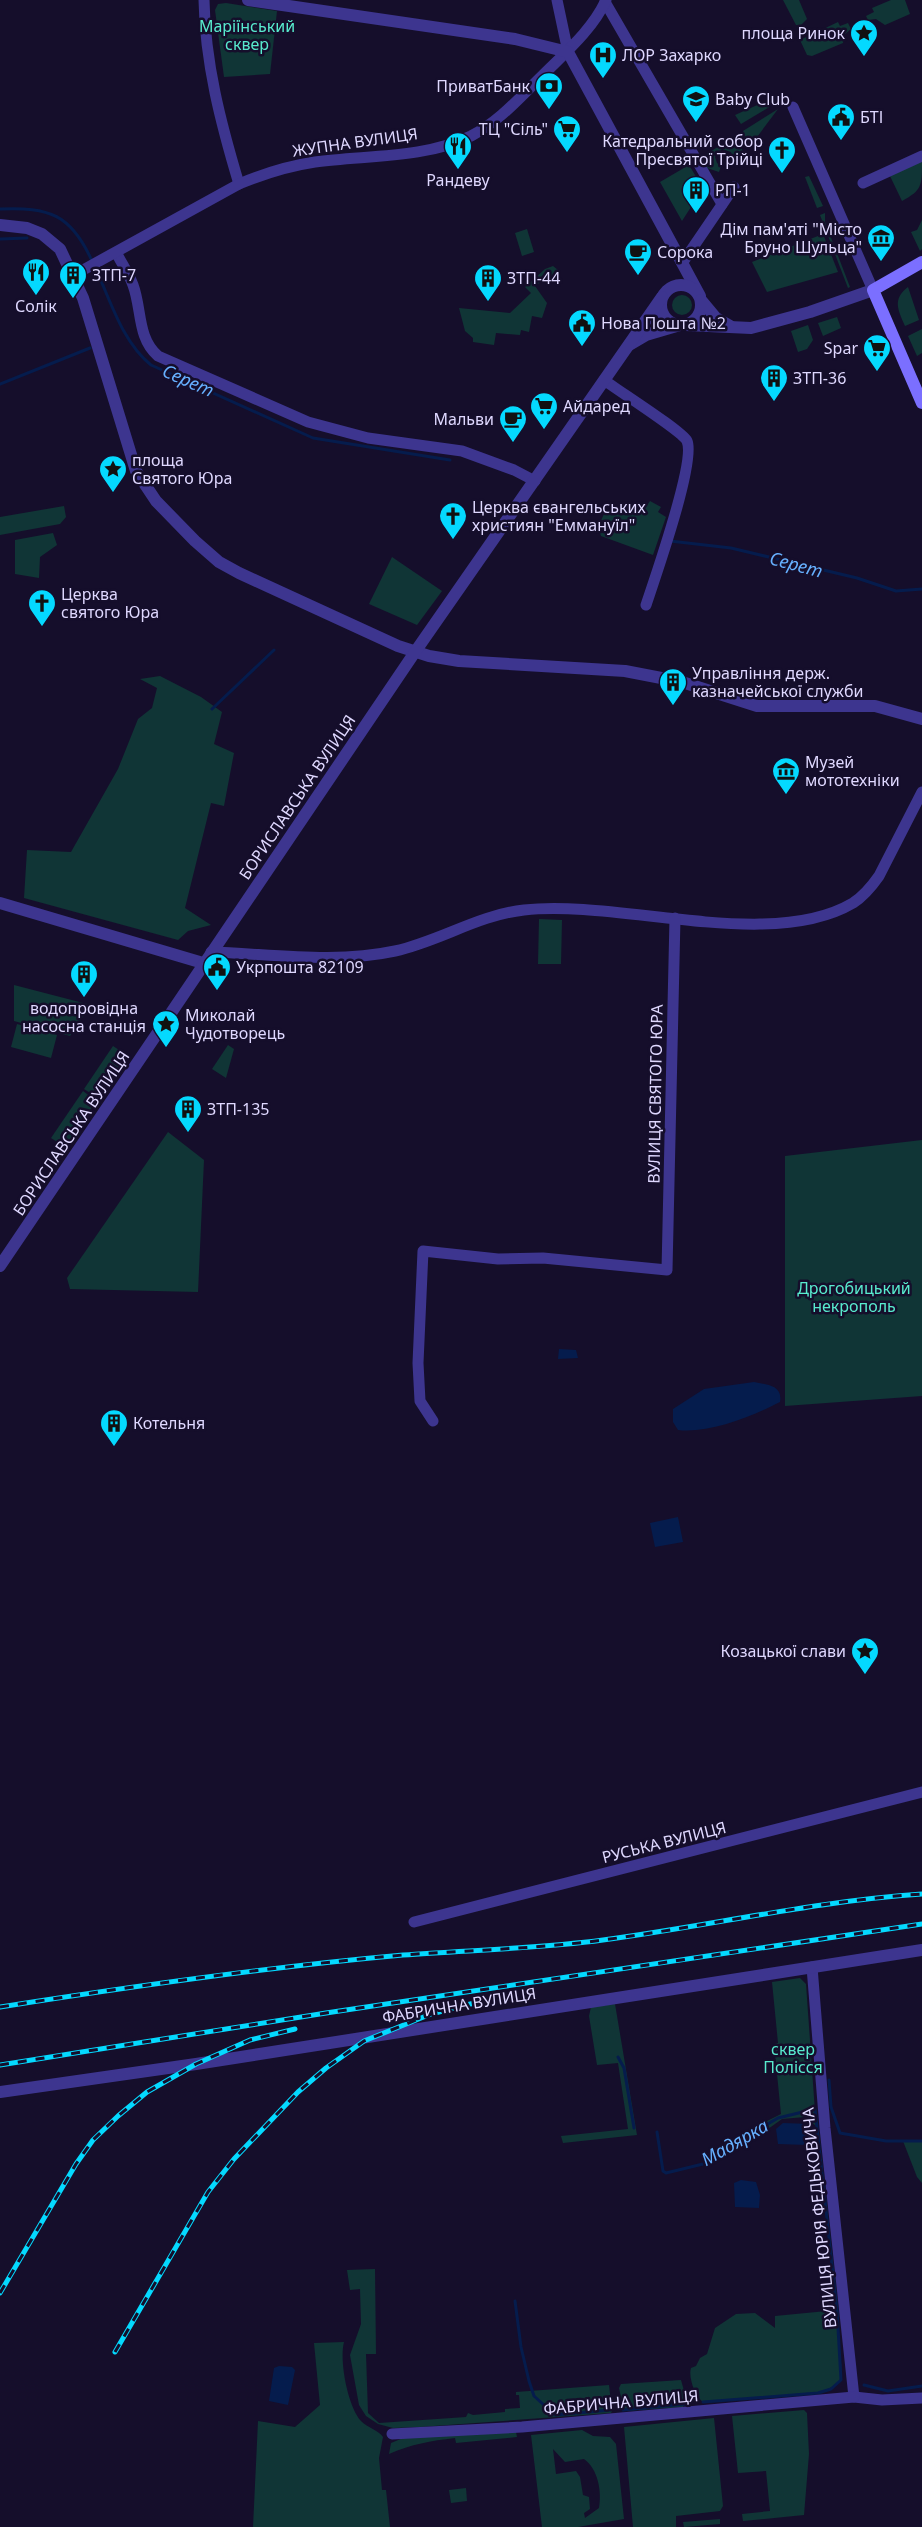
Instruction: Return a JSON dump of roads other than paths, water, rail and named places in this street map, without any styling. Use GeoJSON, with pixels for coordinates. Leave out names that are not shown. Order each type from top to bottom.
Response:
{"type":"FeatureCollection","features":[{"type":"Feature","properties":{"kind":"main road"},"geometry":{"type":"LineString","coordinates":[[922,262],[872,290],[922,403]]}},
{"type":"Feature","properties":{"kind":"street"},"geometry":{"type":"LineString","coordinates":[[204,0],[205,36],[209,64],[239,184]]}},
{"type":"Feature","properties":{"kind":"street"},"geometry":{"type":"LineString","coordinates":[[248,0],[266,1],[515,39],[568,52]]}},
{"type":"Feature","properties":{"kind":"street"},"geometry":{"type":"LineString","coordinates":[[557,0],[568,52],[683,262],[700,298],[699,316],[683,325],[671,323],[664,316],[661,306],[664,295],[672,287],[681,284],[694,289],[700,298],[716,318],[732,327]]}},
{"type":"Feature","properties":{"kind":"street"},"geometry":{"type":"LineString","coordinates":[[606,1],[722,204]]}},
{"type":"Feature","properties":{"kind":"street","name":"ЖУПНА ВУЛИЦЯ"},"geometry":{"type":"LineString","coordinates":[[74,275],[117,254],[239,184],[261,175],[301,164],[425,150],[464,139],[488,126],[510,109],[568,52],[606,1]]}},
{"type":"Feature","properties":{"kind":"street"},"geometry":{"type":"LineString","coordinates":[[793,107],[872,290]]}},
{"type":"Feature","properties":{"kind":"street"},"geometry":{"type":"LineString","coordinates":[[863,183],[922,156]]}},
{"type":"Feature","properties":{"kind":"street"},"geometry":{"type":"LineString","coordinates":[[683,262],[734,187]]}},
{"type":"Feature","properties":{"kind":"street"},"geometry":{"type":"LineString","coordinates":[[0,225],[26,228],[50,240],[60,249],[74,275],[133,465],[156,501],[219,562],[274,591],[415,652],[459,661],[625,671],[682,682],[757,706],[874,706],[922,719]]}},
{"type":"Feature","properties":{"kind":"street"},"geometry":{"type":"LineString","coordinates":[[117,254],[132,284],[144,338],[150,350],[158,356],[308,422],[368,438],[462,451],[535,480]]}},
{"type":"Feature","properties":{"kind":"street","name":"БОРИСЛАВСЬКА ВУЛИЦЯ"},"geometry":{"type":"LineString","coordinates":[[0,1266],[126,1081],[210,952],[625,348],[664,295],[683,262]]}},
{"type":"Feature","properties":{"kind":"street","name":"БОРИСЛАВСЬКА ВУЛИЦЯ"},"geometry":{"type":"LineString","coordinates":[[625,348],[646,335],[683,325],[751,328],[778,322],[872,290]]}},
{"type":"Feature","properties":{"kind":"street"},"geometry":{"type":"LineString","coordinates":[[604,380],[687,440],[689,448],[690,458],[686,474],[646,604]]}},
{"type":"Feature","properties":{"kind":"street"},"geometry":{"type":"LineString","coordinates":[[210,952],[305,957],[366,956],[423,944],[491,916],[540,909],[754,923],[784,922],[823,916],[847,906],[865,893],[879,876],[922,792]]}},
{"type":"Feature","properties":{"kind":"street"},"geometry":{"type":"LineString","coordinates":[[0,903],[203,963]]}},
{"type":"Feature","properties":{"kind":"street","name":"ВУЛИЦЯ СВЯТОГО ЮРА"},"geometry":{"type":"LineString","coordinates":[[433,1421],[420,1401],[418,1363],[422,1251],[498,1259],[544,1258],[667,1270],[675,918]]}},
{"type":"Feature","properties":{"kind":"street","name":"РУСЬКА ВУЛИЦЯ"},"geometry":{"type":"LineString","coordinates":[[414,1922],[922,1792]]}},
{"type":"Feature","properties":{"kind":"street","name":"ФАБРИЧНА ВУЛИЦЯ"},"geometry":{"type":"LineString","coordinates":[[0,2092],[922,1950]]}},
{"type":"Feature","properties":{"kind":"street","name":"ВУЛИЦЯ ЮРІЯ ФЕДЬКОВИЧА"},"geometry":{"type":"LineString","coordinates":[[812,1967],[825,2128],[854,2398]]}},
{"type":"Feature","properties":{"kind":"street"},"geometry":{"type":"LineString","coordinates":[[854,2398],[882,2400],[922,2398]]}},
{"type":"Feature","properties":{"kind":"street","name":"ФАБРИЧНА ВУЛИЦЯ"},"geometry":{"type":"LineString","coordinates":[[392,2434],[522,2427],[854,2398]]}},
{"type":"Feature","properties":{"kind":"water"},"geometry":{"type":"Polygon","coordinates":[[[559,1349],[576,1350],[578,1358],[558,1359],[559,1349]]]}},
{"type":"Feature","properties":{"kind":"water"},"geometry":{"type":"Polygon","coordinates":[[[754,1382],[777,1389],[780,1402],[757,1413],[716,1427],[690,1431],[678,1430],[673,1422],[673,1409],[704,1389],[754,1382]]]}},
{"type":"Feature","properties":{"kind":"water"},"geometry":{"type":"Polygon","coordinates":[[[678,1517],[683,1542],[655,1547],[650,1523],[678,1517]]]}},
{"type":"Feature","properties":{"kind":"water"},"geometry":{"type":"Polygon","coordinates":[[[783,2123],[810,2124],[814,2130],[814,2141],[807,2145],[778,2144],[776,2129],[783,2123]]]}},
{"type":"Feature","properties":{"kind":"water"},"geometry":{"type":"Polygon","coordinates":[[[741,2180],[756,2182],[760,2195],[759,2208],[735,2207],[734,2183],[741,2180]]]}},
{"type":"Feature","properties":{"kind":"water"},"geometry":{"type":"Polygon","coordinates":[[[279,2366],[292,2367],[295,2370],[288,2405],[269,2401],[274,2368],[279,2366]]]}},
{"type":"Feature","properties":{"kind":"waterway","name":"Серет"},"geometry":{"type":"LineString","coordinates":[[0,209],[45,212],[67,223],[84,245],[92,261]]}},
{"type":"Feature","properties":{"kind":"waterway"},"geometry":{"type":"LineString","coordinates":[[0,239],[27,238]]}},
{"type":"Feature","properties":{"kind":"waterway","name":"Серет"},"geometry":{"type":"LineString","coordinates":[[95,267],[124,332],[151,365],[313,438],[450,460]]}},
{"type":"Feature","properties":{"kind":"waterway"},"geometry":{"type":"LineString","coordinates":[[0,384],[90,348]]}},
{"type":"Feature","properties":{"kind":"waterway","name":"Серет"},"geometry":{"type":"LineString","coordinates":[[670,541],[731,548],[857,578],[896,591],[922,589]]}},
{"type":"Feature","properties":{"kind":"waterway"},"geometry":{"type":"LineString","coordinates":[[212,709],[274,650]]}},
{"type":"Feature","properties":{"kind":"waterway","name":"Мадярка"},"geometry":{"type":"LineString","coordinates":[[618,2057],[624,2068],[634,2128]]}},
{"type":"Feature","properties":{"kind":"waterway","name":"Мадярка"},"geometry":{"type":"LineString","coordinates":[[829,2080],[831,2107],[840,2133],[886,2141],[922,2141]]}},
{"type":"Feature","properties":{"kind":"waterway"},"geometry":{"type":"LineString","coordinates":[[657,2132],[663,2171],[666,2173],[703,2164],[736,2143],[748,2139],[759,2129],[778,2118],[815,2109],[837,2310],[841,2380],[831,2389],[818,2393],[703,2402]]}},
{"type":"Feature","properties":{"kind":"waterway"},"geometry":{"type":"LineString","coordinates":[[515,2301],[521,2347],[534,2396],[555,2415],[610,2410]]}},
{"type":"Feature","properties":{"kind":"waterway"},"geometry":{"type":"LineString","coordinates":[[864,2385],[888,2391],[922,2386]]}},
{"type":"Feature","properties":{"kind":"waterway"},"geometry":{"type":"LineString","coordinates":[[623,2410],[685,2404]]}},
{"type":"Feature","properties":{"kind":"railway"},"geometry":{"type":"LineString","coordinates":[[0,2007],[151,1984],[302,1965],[403,1955],[603,1940],[842,1902],[922,1894]]}},
{"type":"Feature","properties":{"kind":"railway"},"geometry":{"type":"LineString","coordinates":[[0,2065],[326,2013],[922,1924]]}},
{"type":"Feature","properties":{"kind":"railway"},"geometry":{"type":"LineString","coordinates":[[115,2352],[208,2192],[234,2159],[298,2092],[326,2068],[364,2041],[431,2014],[494,1998]]}},
{"type":"Feature","properties":{"kind":"railway"},"geometry":{"type":"LineString","coordinates":[[0,2293],[76,2164],[93,2140],[118,2116],[147,2092],[196,2064],[250,2040],[295,2029]]}},
{"type":"Feature","properties":{"kind":"place","name":"площа Ринок"},"geometry":{"type":"Point","coordinates":[864,57]}},
{"type":"Feature","properties":{"kind":"place","name":"ЛОР Захарко"},"geometry":{"type":"Point","coordinates":[603,79]}},
{"type":"Feature","properties":{"kind":"place","name":"ПриватБанк"},"geometry":{"type":"Point","coordinates":[549,110]}},
{"type":"Feature","properties":{"kind":"place","name":"Baby Club"},"geometry":{"type":"Point","coordinates":[696,123]}},
{"type":"Feature","properties":{"kind":"place","name":"БТІ"},"geometry":{"type":"Point","coordinates":[841,141]}},
{"type":"Feature","properties":{"kind":"place","name":"ТЦ \"Сіль\""},"geometry":{"type":"Point","coordinates":[567,153]}},
{"type":"Feature","properties":{"kind":"place","name":"Рандеву"},"geometry":{"type":"Point","coordinates":[458,170]}},
{"type":"Feature","properties":{"kind":"place","name":"Катедральний собор Пресвятої Трійці"},"geometry":{"type":"Point","coordinates":[782,174]}},
{"type":"Feature","properties":{"kind":"place","name":"РП-1"},"geometry":{"type":"Point","coordinates":[696,214]}},
{"type":"Feature","properties":{"kind":"place","name":"Дім пам'яті \"Місто Бруно Шульца\""},"geometry":{"type":"Point","coordinates":[881,262]}},
{"type":"Feature","properties":{"kind":"place","name":"Сорока"},"geometry":{"type":"Point","coordinates":[638,276]}},
{"type":"Feature","properties":{"kind":"place","name":"Солік"},"geometry":{"type":"Point","coordinates":[36,296]}},
{"type":"Feature","properties":{"kind":"place","name":"ЗТП-7"},"geometry":{"type":"Point","coordinates":[73,299]}},
{"type":"Feature","properties":{"kind":"place","name":"ЗТП-44"},"geometry":{"type":"Point","coordinates":[488,302]}},
{"type":"Feature","properties":{"kind":"place","name":"Нова Пошта №2"},"geometry":{"type":"Point","coordinates":[582,347]}},
{"type":"Feature","properties":{"kind":"place","name":"Spar"},"geometry":{"type":"Point","coordinates":[877,372]}},
{"type":"Feature","properties":{"kind":"place","name":"ЗТП-36"},"geometry":{"type":"Point","coordinates":[774,402]}},
{"type":"Feature","properties":{"kind":"place","name":"Айдаред"},"geometry":{"type":"Point","coordinates":[544,430]}},
{"type":"Feature","properties":{"kind":"place","name":"Мальви"},"geometry":{"type":"Point","coordinates":[513,443]}},
{"type":"Feature","properties":{"kind":"place","name":"площа Святого Юра"},"geometry":{"type":"Point","coordinates":[113,493]}},
{"type":"Feature","properties":{"kind":"place","name":"Церква євангельських християн \"Еммануїл\""},"geometry":{"type":"Point","coordinates":[453,540]}},
{"type":"Feature","properties":{"kind":"place","name":"Церква святого Юра"},"geometry":{"type":"Point","coordinates":[42,627]}},
{"type":"Feature","properties":{"kind":"place","name":"Управління держ. казначейської служби"},"geometry":{"type":"Point","coordinates":[673,706]}},
{"type":"Feature","properties":{"kind":"place","name":"Музей мототехніки"},"geometry":{"type":"Point","coordinates":[786,795]}},
{"type":"Feature","properties":{"kind":"place","name":"Укрпошта 82109"},"geometry":{"type":"Point","coordinates":[217,991]}},
{"type":"Feature","properties":{"kind":"place","name":"водопровідна насосна станція"},"geometry":{"type":"Point","coordinates":[84,998]}},
{"type":"Feature","properties":{"kind":"place","name":"Миколай Чудотворець"},"geometry":{"type":"Point","coordinates":[166,1048]}},
{"type":"Feature","properties":{"kind":"place","name":"ЗТП-135"},"geometry":{"type":"Point","coordinates":[188,1133]}},
{"type":"Feature","properties":{"kind":"place","name":"Котельня"},"geometry":{"type":"Point","coordinates":[114,1447]}},
{"type":"Feature","properties":{"kind":"place","name":"Козацької слави"},"geometry":{"type":"Point","coordinates":[865,1675]}},
{"type":"Feature","properties":{"kind":"park label","name":"Маріїнський сквер"},"geometry":{"type":"Point","coordinates":[247,35]}},
{"type":"Feature","properties":{"kind":"park label","name":"Дрогобицький некрополь"},"geometry":{"type":"Point","coordinates":[854,1297]}},
{"type":"Feature","properties":{"kind":"park label","name":"сквер Полісся"},"geometry":{"type":"Point","coordinates":[793,2058]}}]}
